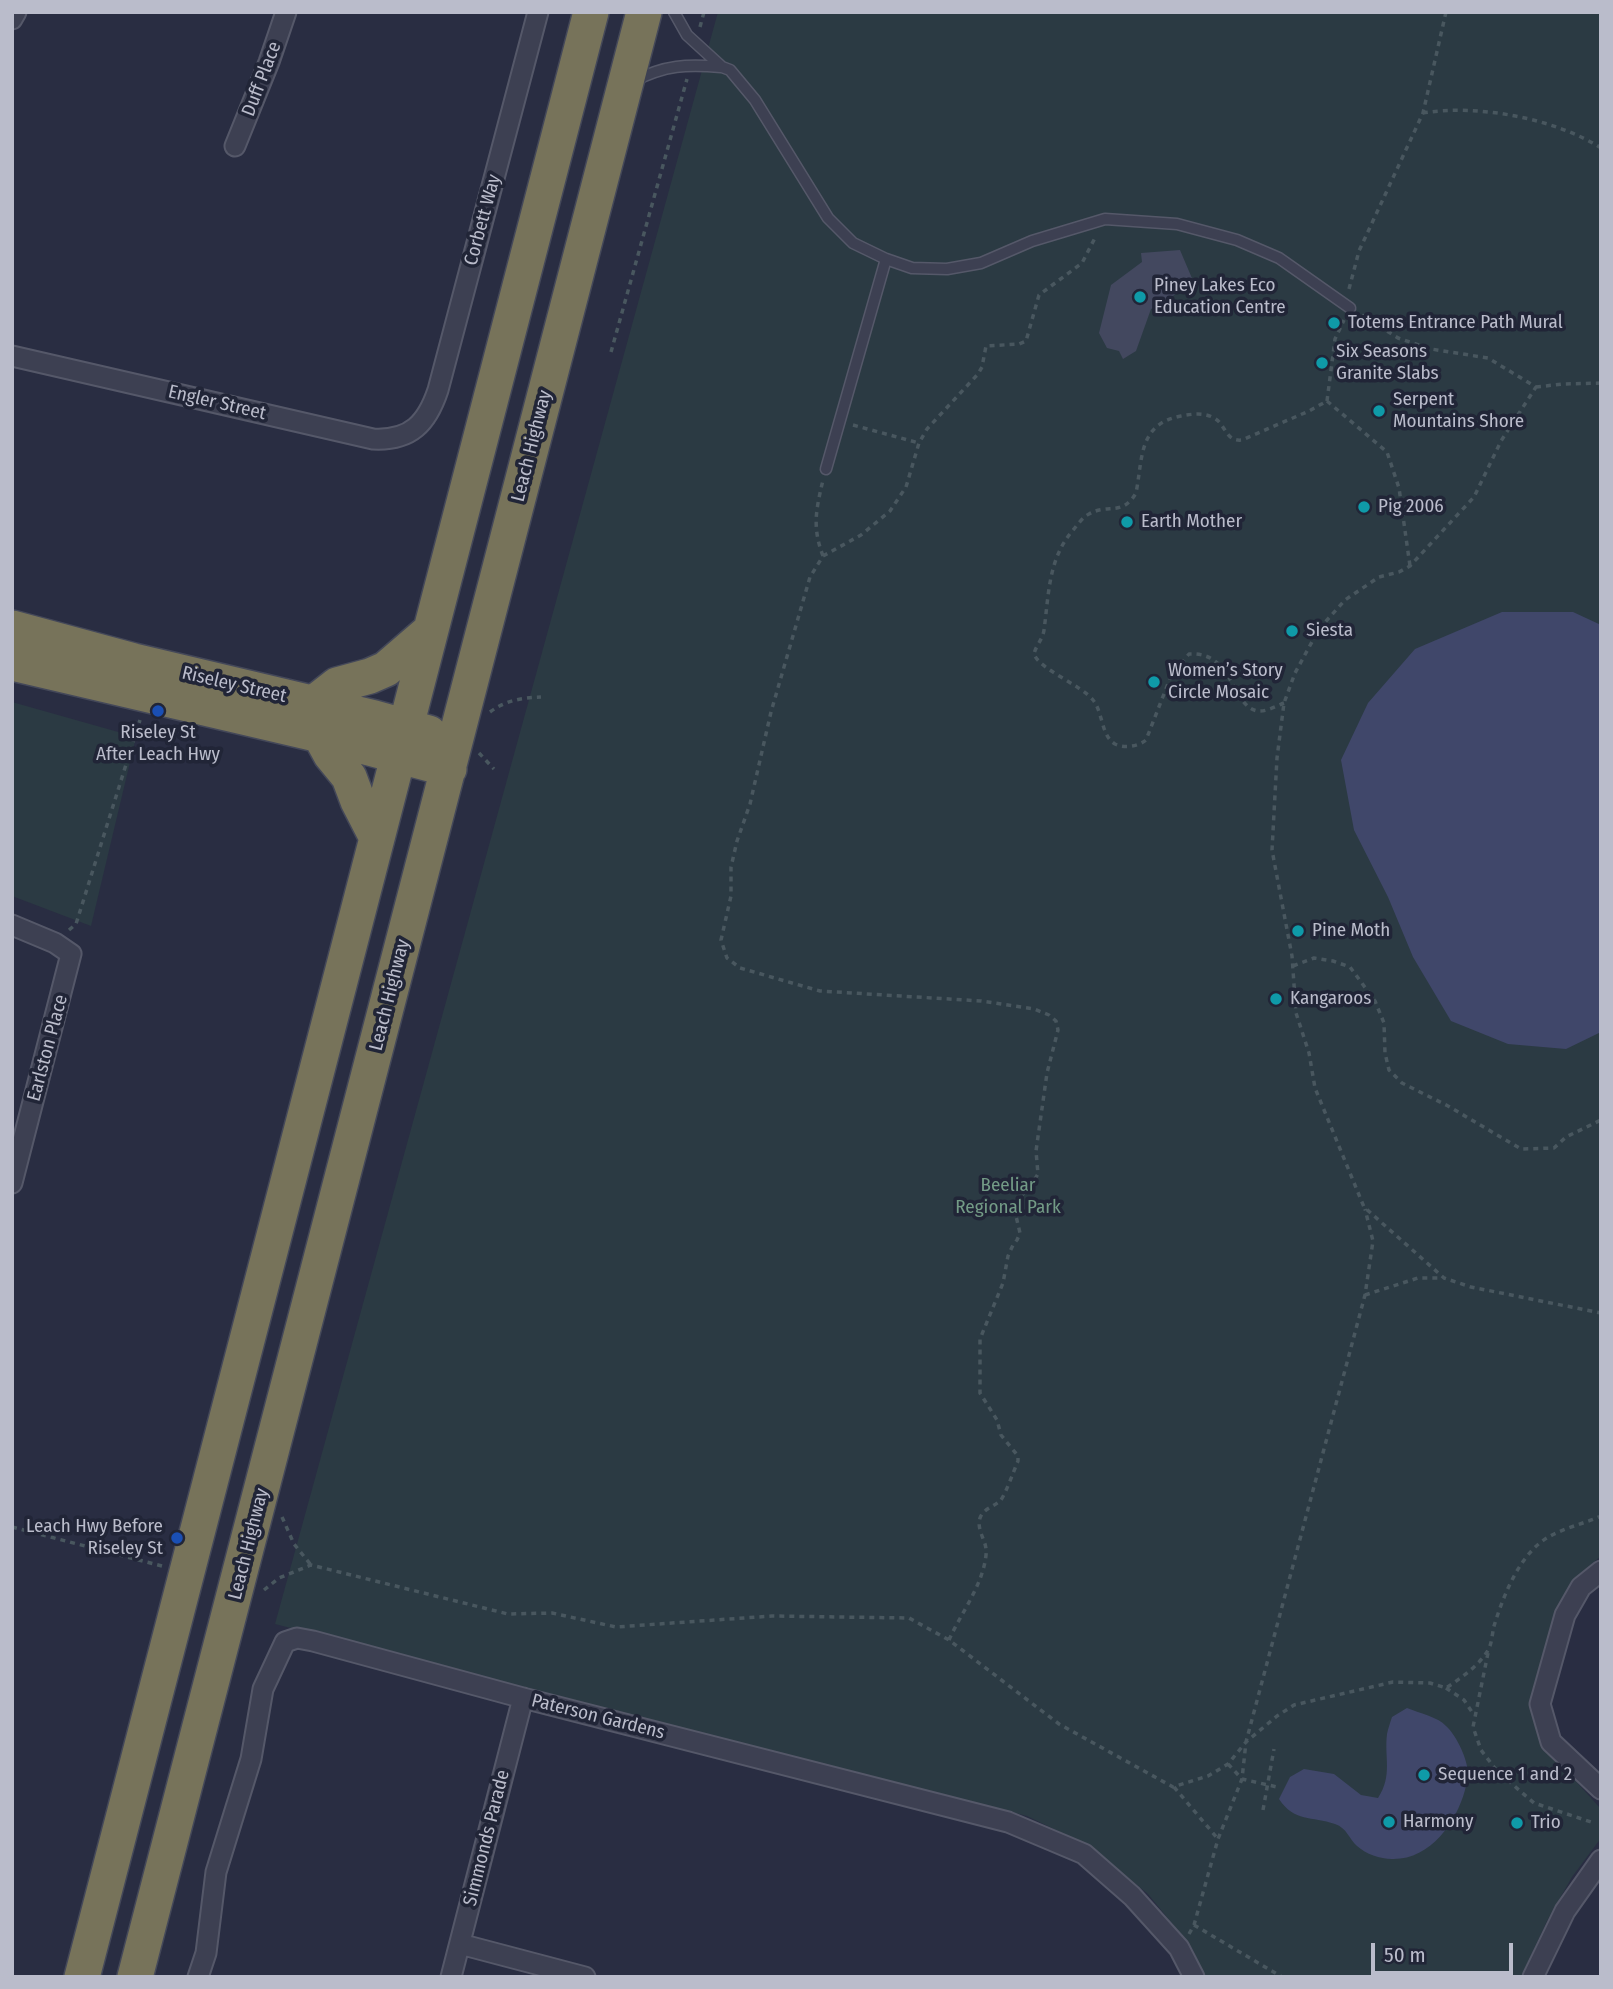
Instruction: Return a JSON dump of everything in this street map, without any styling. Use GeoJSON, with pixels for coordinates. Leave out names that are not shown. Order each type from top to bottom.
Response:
{"type":"FeatureCollection","features":[{"type":"Feature","properties":{"kind":"highway"},"geometry":{"type":"LineString","coordinates":[[82,1977],[591,12]]}},
{"type":"Feature","properties":{"kind":"highway","name":"Leach Highway"},"geometry":{"type":"LineString","coordinates":[[135,1977],[644,12]]}},
{"type":"Feature","properties":{"kind":"highway","name":"Riseley Street"},"geometry":{"type":"LineString","coordinates":[[12,628],[134,661],[317,719],[452,755]]}},
{"type":"Feature","properties":{"kind":"highway"},"geometry":{"type":"LineString","coordinates":[[377,838],[349,777],[331,755],[317,719],[337,685],[386,669],[430,631]]}},
{"type":"Feature","properties":{"kind":"highway","name":"Riseley Street"},"geometry":{"type":"LineString","coordinates":[[12,663],[317,719]]}},
{"type":"Feature","properties":{"kind":"highway"},"geometry":{"type":"LineString","coordinates":[[165,1656],[216,1670]]}},
{"type":"Feature","properties":{"kind":"highway"},"geometry":{"type":"LineString","coordinates":[[91,1977],[103,1963],[153,1785],[168,1782],[180,1799]]}},
{"type":"Feature","properties":{"kind":"street"},"geometry":{"type":"LineString","coordinates":[[12,19],[16,12]]}},
{"type":"Feature","properties":{"kind":"street","name":"Duff Place"},"geometry":{"type":"LineString","coordinates":[[235,146],[270,62],[286,12]]}},
{"type":"Feature","properties":{"kind":"street","name":"Corbett Way"},"geometry":{"type":"LineString","coordinates":[[419,425],[428,415],[438,390],[538,12]]}},
{"type":"Feature","properties":{"kind":"street","name":"Engler Street"},"geometry":{"type":"LineString","coordinates":[[12,357],[373,439],[399,436],[419,425]]}},
{"type":"Feature","properties":{"kind":"street"},"geometry":{"type":"LineString","coordinates":[[12,925],[63,949]]}},
{"type":"Feature","properties":{"kind":"street","name":"Earlston Place"},"geometry":{"type":"LineString","coordinates":[[12,1183],[63,949]]}},
{"type":"Feature","properties":{"kind":"street"},"geometry":{"type":"LineString","coordinates":[[1601,1570],[1581,1587],[1564,1615],[1539,1703],[1551,1742],[1601,1789]]}},
{"type":"Feature","properties":{"kind":"street","name":"Paterson Gardens"},"geometry":{"type":"LineString","coordinates":[[198,1977],[206,1953],[216,1871],[251,1759],[263,1689],[285,1642],[297,1639],[1008,1822],[1084,1854],[1132,1896],[1179,1948],[1194,1977]]}},
{"type":"Feature","properties":{"kind":"street","name":"Simmonds Parade"},"geometry":{"type":"LineString","coordinates":[[452,1977],[523,1698]]}},
{"type":"Feature","properties":{"kind":"street"},"geometry":{"type":"LineString","coordinates":[[1533,1977],[1565,1910],[1601,1860]]}},
{"type":"Feature","properties":{"kind":"street"},"geometry":{"type":"LineString","coordinates":[[460,1944],[585,1977]]}},
{"type":"Feature","properties":{"kind":"lane"},"geometry":{"type":"LineString","coordinates":[[674,12],[687,35],[722,67]]}},
{"type":"Feature","properties":{"kind":"lane"},"geometry":{"type":"LineString","coordinates":[[625,86],[666,68],[691,65],[730,70],[755,100],[828,218],[853,243],[912,268],[947,269],[981,263],[1032,241],[1105,219],[1177,224],[1237,240],[1279,258],[1350,308]]}},
{"type":"Feature","properties":{"kind":"lane"},"geometry":{"type":"LineString","coordinates":[[826,469],[886,259]]}},
{"type":"Feature","properties":{"kind":"path"},"geometry":{"type":"LineString","coordinates":[[696,45],[704,12]]}},
{"type":"Feature","properties":{"kind":"path"},"geometry":{"type":"LineString","coordinates":[[1327,401],[1335,339],[1350,308],[1349,287],[1359,251],[1423,113],[1446,12]]}},
{"type":"Feature","properties":{"kind":"path"},"geometry":{"type":"LineString","coordinates":[[611,352],[691,65]]}},
{"type":"Feature","properties":{"kind":"path"},"geometry":{"type":"LineString","coordinates":[[1423,113],[1465,109],[1504,116],[1564,129],[1601,148]]}},
{"type":"Feature","properties":{"kind":"path"},"geometry":{"type":"LineString","coordinates":[[949,1640],[970,1598],[986,1556],[986,1544],[979,1520],[983,1512],[1003,1498],[1018,1461],[1018,1456],[1001,1435],[997,1420],[980,1393],[980,1339],[1003,1283],[1008,1256],[1020,1233],[1016,1206],[1038,1174],[1037,1151],[1047,1073],[1058,1030],[1056,1021],[1034,1009],[963,999],[820,991],[740,968],[727,958],[723,950],[722,932],[737,841],[750,804],[768,725],[810,577],[823,556],[861,534],[890,511],[901,498],[919,443],[928,429],[978,374],[986,346],[1019,344],[1026,341],[1040,295],[1082,263],[1105,219]]}},
{"type":"Feature","properties":{"kind":"path"},"geometry":{"type":"LineString","coordinates":[[1350,308],[1398,338],[1432,349],[1488,358],[1536,387],[1601,383]]}},
{"type":"Feature","properties":{"kind":"path"},"geometry":{"type":"LineString","coordinates":[[1179,1948],[1195,1925],[1218,1839],[1242,1779],[1246,1742],[1365,1295],[1373,1241],[1364,1207],[1315,1088],[1309,1053],[1296,1013],[1293,966],[1272,850],[1277,758],[1284,703],[1294,673],[1320,629],[1346,600],[1378,577],[1410,566],[1474,497],[1501,441],[1536,387]]}},
{"type":"Feature","properties":{"kind":"path"},"geometry":{"type":"LineString","coordinates":[[1327,401],[1387,452],[1399,488],[1410,566]]}},
{"type":"Feature","properties":{"kind":"path"},"geometry":{"type":"LineString","coordinates":[[1284,703],[1266,710],[1254,710],[1243,701],[1230,678],[1217,664],[1202,654],[1189,654],[1171,676],[1146,740],[1125,746],[1115,744],[1109,738],[1091,698],[1038,662],[1034,654],[1043,635],[1048,589],[1058,551],[1072,531],[1090,513],[1121,508],[1132,501],[1136,494],[1147,439],[1154,426],[1169,418],[1193,413],[1213,417],[1221,423],[1229,438],[1236,440],[1309,411],[1327,401]]}},
{"type":"Feature","properties":{"kind":"path"},"geometry":{"type":"LineString","coordinates":[[840,421],[919,443]]}},
{"type":"Feature","properties":{"kind":"path"},"geometry":{"type":"LineString","coordinates":[[823,556],[818,544],[815,519],[826,469]]}},
{"type":"Feature","properties":{"kind":"path"},"geometry":{"type":"LineString","coordinates":[[486,716],[502,704],[541,697]]}},
{"type":"Feature","properties":{"kind":"path"},"geometry":{"type":"LineString","coordinates":[[63,949],[76,924],[141,714]]}},
{"type":"Feature","properties":{"kind":"path"},"geometry":{"type":"LineString","coordinates":[[1293,966],[1314,958],[1350,967],[1363,982],[1380,1012],[1384,1023],[1385,1053],[1389,1070],[1402,1083],[1448,1106],[1521,1149],[1554,1148],[1566,1137],[1601,1120]]}},
{"type":"Feature","properties":{"kind":"path"},"geometry":{"type":"LineString","coordinates":[[1364,1207],[1444,1278]]}},
{"type":"Feature","properties":{"kind":"path"},"geometry":{"type":"LineString","coordinates":[[1365,1295],[1418,1279],[1444,1278],[1471,1287],[1601,1313]]}},
{"type":"Feature","properties":{"kind":"path"},"geometry":{"type":"LineString","coordinates":[[281,1515],[294,1544],[311,1565]]}},
{"type":"Feature","properties":{"kind":"path"},"geometry":{"type":"LineString","coordinates":[[1591,1822],[1534,1803],[1486,1759],[1476,1740],[1473,1727],[1494,1625],[1520,1565],[1539,1544],[1555,1532],[1601,1516]]}},
{"type":"Feature","properties":{"kind":"path"},"geometry":{"type":"LineString","coordinates":[[12,1527],[170,1568]]}},
{"type":"Feature","properties":{"kind":"path"},"geometry":{"type":"LineString","coordinates":[[264,1590],[279,1578],[311,1565],[508,1614],[552,1613],[616,1627],[772,1616],[909,1618],[949,1640],[1059,1724],[1173,1787],[1218,1839]]}},
{"type":"Feature","properties":{"kind":"path"},"geometry":{"type":"LineString","coordinates":[[1446,1688],[1473,1668],[1489,1651]]}},
{"type":"Feature","properties":{"kind":"path"},"geometry":{"type":"LineString","coordinates":[[1173,1787],[1208,1776],[1228,1764],[1246,1742],[1294,1705],[1393,1682],[1430,1684],[1446,1688],[1464,1700],[1475,1716]]}},
{"type":"Feature","properties":{"kind":"path"},"geometry":{"type":"LineString","coordinates":[[1263,1810],[1274,1749]]}},
{"type":"Feature","properties":{"kind":"path"},"geometry":{"type":"LineString","coordinates":[[1228,1764],[1242,1779],[1277,1787]]}},
{"type":"Feature","properties":{"kind":"path"},"geometry":{"type":"LineString","coordinates":[[1195,1925],[1282,1977]]}},
{"type":"Feature","properties":{"kind":"green space","name":"Beeliar Regional Park"},"geometry":{"type":"Polygon","coordinates":[[[718,12],[1601,12],[1601,1556],[1578,1576],[1558,1607],[1531,1710],[1545,1747],[1600,1808],[1601,1838],[1572,1877],[1547,1921],[1521,1977],[1205,1977],[1192,1948],[1148,1894],[1089,1846],[1027,1816],[275,1624],[718,12]]]}},
{"type":"Feature","properties":{"kind":"green space"},"geometry":{"type":"Polygon","coordinates":[[[12,702],[136,737],[91,926],[12,896],[12,702]]]}},
{"type":"Feature","properties":{"kind":"water"},"geometry":{"type":"Polygon","coordinates":[[[1502,612],[1573,612],[1601,625],[1601,1032],[1566,1049],[1508,1044],[1451,1021],[1413,957],[1388,897],[1354,830],[1341,760],[1368,703],[1415,649],[1502,612]]]}},
{"type":"Feature","properties":{"kind":"water"},"geometry":{"type":"Polygon","coordinates":[[[1407,1708],[1443,1723],[1458,1742],[1468,1768],[1467,1782],[1455,1815],[1448,1827],[1429,1846],[1406,1858],[1378,1857],[1357,1846],[1339,1826],[1297,1815],[1279,1799],[1290,1777],[1304,1769],[1334,1774],[1361,1795],[1378,1798],[1387,1774],[1386,1743],[1392,1717],[1407,1708]]]}},
{"type":"Feature","properties":{"kind":"building","name":"Piney Lakes Eco Education Centre"},"geometry":{"type":"Polygon","coordinates":[[[1180,250],[1194,283],[1151,309],[1136,351],[1123,359],[1119,351],[1107,348],[1099,333],[1111,285],[1142,262],[1141,253],[1180,250]]]}},
{"type":"Feature","properties":{"kind":"place","name":"Piney Lakes Eco Education Centre"},"geometry":{"type":"Point","coordinates":[1140,297]}},
{"type":"Feature","properties":{"kind":"place","name":"Totems Entrance Path Mural"},"geometry":{"type":"Point","coordinates":[1334,323]}},
{"type":"Feature","properties":{"kind":"place","name":"Six Seasons Granite Slabs"},"geometry":{"type":"Point","coordinates":[1322,363]}},
{"type":"Feature","properties":{"kind":"place","name":"Serpent Mountains Shore"},"geometry":{"type":"Point","coordinates":[1379,411]}},
{"type":"Feature","properties":{"kind":"place","name":"Pig 2006"},"geometry":{"type":"Point","coordinates":[1364,507]}},
{"type":"Feature","properties":{"kind":"place","name":"Earth Mother"},"geometry":{"type":"Point","coordinates":[1127,522]}},
{"type":"Feature","properties":{"kind":"place","name":"Siesta"},"geometry":{"type":"Point","coordinates":[1292,631]}},
{"type":"Feature","properties":{"kind":"place","name":"Women’s Story Circle Mosaic"},"geometry":{"type":"Point","coordinates":[1154,682]}},
{"type":"Feature","properties":{"kind":"place","name":"Riseley St After Leach Hwy"},"geometry":{"type":"Point","coordinates":[158,711]}},
{"type":"Feature","properties":{"kind":"place","name":"Pine Moth"},"geometry":{"type":"Point","coordinates":[1298,931]}},
{"type":"Feature","properties":{"kind":"place","name":"Kangaroos"},"geometry":{"type":"Point","coordinates":[1276,999]}},
{"type":"Feature","properties":{"kind":"place","name":"Leach Hwy Before Riseley St"},"geometry":{"type":"Point","coordinates":[177,1538]}},
{"type":"Feature","properties":{"kind":"place","name":"Sequence 1 and 2"},"geometry":{"type":"Point","coordinates":[1424,1775]}},
{"type":"Feature","properties":{"kind":"place","name":"Harmony"},"geometry":{"type":"Point","coordinates":[1389,1822]}},
{"type":"Feature","properties":{"kind":"place","name":"Trio"},"geometry":{"type":"Point","coordinates":[1517,1823]}}]}
